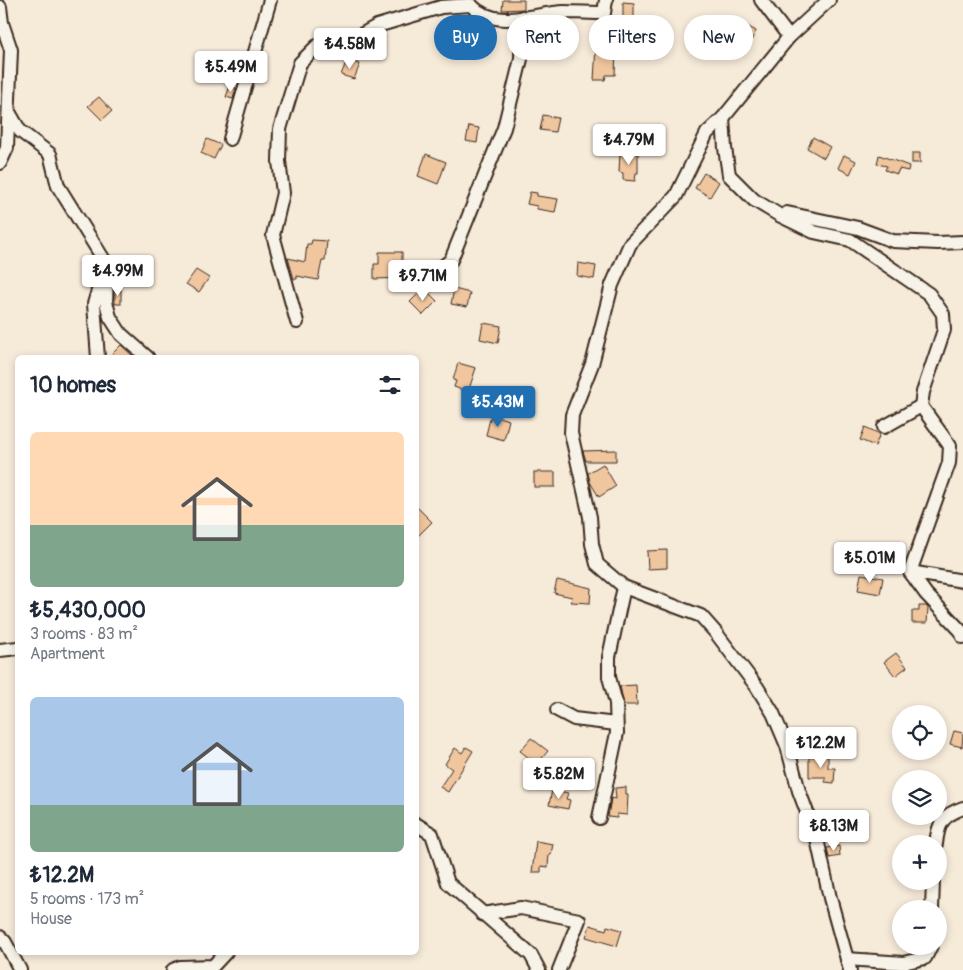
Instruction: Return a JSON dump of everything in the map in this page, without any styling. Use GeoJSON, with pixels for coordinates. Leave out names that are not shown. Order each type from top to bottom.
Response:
{"type":"FeatureCollection","features":[{"type":"Feature","properties":{"kind":"street"},"geometry":{"type":"LineString","coordinates":[[230,139],[270,0]]}},
{"type":"Feature","properties":{"kind":"street"},"geometry":{"type":"LineString","coordinates":[[539,15],[564,12],[604,13],[606,0]]}},
{"type":"Feature","properties":{"kind":"street"},"geometry":{"type":"LineString","coordinates":[[762,0],[789,37]]}},
{"type":"Feature","properties":{"kind":"street"},"geometry":{"type":"LineString","coordinates":[[829,0],[789,37],[723,118],[707,133],[676,196],[630,244],[612,285],[592,364],[572,416],[571,433],[590,517],[592,544],[597,564],[624,587],[701,616],[757,687],[773,714],[787,746],[799,791],[817,839],[830,898],[849,964],[903,963],[925,958],[926,955]]}},
{"type":"Feature","properties":{"kind":"street"},"geometry":{"type":"LineString","coordinates":[[297,322],[273,235],[283,193],[279,161],[280,129],[300,63],[317,46],[359,36],[377,26],[441,7],[471,5],[477,11],[500,19],[507,18]]}},
{"type":"Feature","properties":{"kind":"street"},"geometry":{"type":"LineString","coordinates":[[0,7],[2,23],[11,50],[7,148],[0,163]]}},
{"type":"Feature","properties":{"kind":"street"},"geometry":{"type":"LineString","coordinates":[[419,276],[436,272],[451,260],[504,128],[521,60]]}},
{"type":"Feature","properties":{"kind":"street"},"geometry":{"type":"LineString","coordinates":[[9,112],[20,131],[50,154],[58,186],[104,260],[107,279],[106,302],[110,317],[121,334],[145,355]]}},
{"type":"Feature","properties":{"kind":"street"},"geometry":{"type":"LineString","coordinates":[[723,118],[729,175],[754,200],[814,232],[850,240],[929,294],[942,314],[944,330],[923,392],[921,406],[950,446],[949,464],[910,572]]}},
{"type":"Feature","properties":{"kind":"street"},"geometry":{"type":"LineString","coordinates":[[779,215],[783,212],[858,228],[893,241],[963,242]]}},
{"type":"Feature","properties":{"kind":"street"},"geometry":{"type":"LineString","coordinates":[[98,355],[94,304],[101,280],[104,260]]}},
{"type":"Feature","properties":{"kind":"street"},"geometry":{"type":"LineString","coordinates":[[884,428],[921,406]]}},
{"type":"Feature","properties":{"kind":"street"},"geometry":{"type":"LineString","coordinates":[[910,572],[963,581]]}},
{"type":"Feature","properties":{"kind":"street"},"geometry":{"type":"LineString","coordinates":[[910,572],[926,594],[961,631],[963,637]]}},
{"type":"Feature","properties":{"kind":"street"},"geometry":{"type":"LineString","coordinates":[[599,818],[616,733],[616,703],[609,677],[609,657],[624,587]]}},
{"type":"Feature","properties":{"kind":"street"},"geometry":{"type":"LineString","coordinates":[[0,650],[15,648]]}},
{"type":"Feature","properties":{"kind":"street"},"geometry":{"type":"LineString","coordinates":[[557,710],[574,719],[616,724]]}},
{"type":"Feature","properties":{"kind":"street"},"geometry":{"type":"LineString","coordinates":[[937,835],[945,817],[963,808]]}},
{"type":"Feature","properties":{"kind":"street"},"geometry":{"type":"LineString","coordinates":[[419,826],[432,834],[448,883],[531,955],[539,970]]}},
{"type":"Feature","properties":{"kind":"street"},"geometry":{"type":"LineString","coordinates":[[482,914],[521,908],[579,920],[559,970]]}},
{"type":"Feature","properties":{"kind":"street"},"geometry":{"type":"LineString","coordinates":[[0,937],[5,942],[20,970]]}},
{"type":"Feature","properties":{"kind":"street"},"geometry":{"type":"LineString","coordinates":[[173,970],[180,967],[214,968],[224,955]]}},
{"type":"Feature","properties":{"kind":"building"},"geometry":{"type":"Polygon","coordinates":[[[503,0],[524,0],[524,9],[502,10],[503,0]]]}},
{"type":"Feature","properties":{"kind":"building"},"geometry":{"type":"Polygon","coordinates":[[[623,2],[634,3],[634,15],[623,15],[623,2]]]}},
{"type":"Feature","properties":{"kind":"building"},"geometry":{"type":"Polygon","coordinates":[[[347,60],[360,64],[354,79],[341,75],[347,60]]]}},
{"type":"Feature","properties":{"kind":"building"},"geometry":{"type":"Polygon","coordinates":[[[595,60],[616,60],[615,75],[606,75],[605,80],[594,80],[595,60]]]}},
{"type":"Feature","properties":{"kind":"building"},"geometry":{"type":"Polygon","coordinates":[[[230,86],[236,88],[233,99],[226,97],[230,86]]]}},
{"type":"Feature","properties":{"kind":"building"},"geometry":{"type":"Polygon","coordinates":[[[99,97],[112,111],[102,120],[88,106],[99,97]]]}},
{"type":"Feature","properties":{"kind":"building"},"geometry":{"type":"Polygon","coordinates":[[[543,115],[558,118],[555,132],[540,130],[543,115]]]}},
{"type":"Feature","properties":{"kind":"building"},"geometry":{"type":"Polygon","coordinates":[[[469,126],[479,128],[477,143],[466,141],[469,126]]]}},
{"type":"Feature","properties":{"kind":"building"},"geometry":{"type":"Polygon","coordinates":[[[813,137],[830,147],[824,158],[807,148],[813,137]]]}},
{"type":"Feature","properties":{"kind":"building"},"geometry":{"type":"Polygon","coordinates":[[[207,139],[221,145],[214,159],[201,153],[207,139]]]}},
{"type":"Feature","properties":{"kind":"building"},"geometry":{"type":"Polygon","coordinates":[[[620,152],[638,153],[638,173],[636,173],[635,181],[623,180],[623,173],[619,172],[620,152]]]}},
{"type":"Feature","properties":{"kind":"building"},"geometry":{"type":"Polygon","coordinates":[[[912,153],[920,153],[920,163],[912,163],[912,153]]]}},
{"type":"Feature","properties":{"kind":"building"},"geometry":{"type":"Polygon","coordinates":[[[426,154],[446,162],[438,184],[418,176],[426,154]]]}},
{"type":"Feature","properties":{"kind":"building"},"geometry":{"type":"Polygon","coordinates":[[[844,155],[856,161],[850,174],[838,168],[844,155]]]}},
{"type":"Feature","properties":{"kind":"building"},"geometry":{"type":"Polygon","coordinates":[[[879,155],[909,166],[908,171],[899,169],[897,174],[885,170],[887,166],[877,164],[879,155]]]}},
{"type":"Feature","properties":{"kind":"building"},"geometry":{"type":"Polygon","coordinates":[[[704,173],[719,182],[710,197],[695,188],[704,173]]]}},
{"type":"Feature","properties":{"kind":"building"},"geometry":{"type":"Polygon","coordinates":[[[530,192],[537,193],[537,196],[558,199],[555,212],[537,209],[537,206],[527,204],[530,192]]]}},
{"type":"Feature","properties":{"kind":"building"},"geometry":{"type":"Polygon","coordinates":[[[312,240],[327,241],[325,261],[322,261],[318,280],[297,276],[297,279],[294,279],[288,258],[305,262],[307,244],[311,244],[312,240]]]}},
{"type":"Feature","properties":{"kind":"building"},"geometry":{"type":"Polygon","coordinates":[[[379,252],[402,252],[402,264],[406,263],[407,278],[374,279],[374,264],[379,264],[379,252]]]}},
{"type":"Feature","properties":{"kind":"building"},"geometry":{"type":"Polygon","coordinates":[[[578,263],[596,266],[594,279],[577,276],[578,263]]]}},
{"type":"Feature","properties":{"kind":"building"},"geometry":{"type":"Polygon","coordinates":[[[196,270],[209,278],[199,292],[186,284],[196,270]]]}},
{"type":"Feature","properties":{"kind":"building"},"geometry":{"type":"Polygon","coordinates":[[[424,288],[437,301],[423,315],[410,302],[424,288]]]}},
{"type":"Feature","properties":{"kind":"building"},"geometry":{"type":"Polygon","coordinates":[[[454,289],[470,293],[467,307],[451,304],[454,289]]]}},
{"type":"Feature","properties":{"kind":"building"},"geometry":{"type":"Polygon","coordinates":[[[115,290],[121,290],[121,304],[115,304],[115,290]]]}},
{"type":"Feature","properties":{"kind":"building"},"geometry":{"type":"Polygon","coordinates":[[[483,323],[501,326],[498,343],[480,339],[483,323]]]}},
{"type":"Feature","properties":{"kind":"building"},"geometry":{"type":"Polygon","coordinates":[[[121,345],[132,355],[111,355],[121,345]]]}},
{"type":"Feature","properties":{"kind":"building"},"geometry":{"type":"Polygon","coordinates":[[[458,363],[476,368],[468,392],[454,387],[456,381],[453,380],[458,363]]]}},
{"type":"Feature","properties":{"kind":"building"},"geometry":{"type":"Polygon","coordinates":[[[491,415],[509,420],[504,440],[486,435],[491,415]]]}},
{"type":"Feature","properties":{"kind":"building"},"geometry":{"type":"Polygon","coordinates":[[[865,427],[880,434],[875,446],[860,440],[865,427]]]}},
{"type":"Feature","properties":{"kind":"building"},"geometry":{"type":"Polygon","coordinates":[[[616,450],[616,461],[586,461],[583,451],[616,450]]]}},
{"type":"Feature","properties":{"kind":"building"},"geometry":{"type":"Polygon","coordinates":[[[603,464],[616,486],[599,497],[590,482],[588,473],[603,464]]]}},
{"type":"Feature","properties":{"kind":"building"},"geometry":{"type":"Polygon","coordinates":[[[534,472],[555,472],[555,487],[534,487],[534,472]]]}},
{"type":"Feature","properties":{"kind":"building"},"geometry":{"type":"Polygon","coordinates":[[[419,509],[432,522],[419,535],[419,509]]]}},
{"type":"Feature","properties":{"kind":"building"},"geometry":{"type":"Polygon","coordinates":[[[667,550],[667,568],[648,569],[647,551],[667,550]]]}},
{"type":"Feature","properties":{"kind":"building"},"geometry":{"type":"Polygon","coordinates":[[[861,574],[883,578],[880,594],[858,590],[861,574]]]}},
{"type":"Feature","properties":{"kind":"building"},"geometry":{"type":"Polygon","coordinates":[[[557,580],[591,588],[590,603],[571,602],[572,597],[554,593],[557,580]]]}},
{"type":"Feature","properties":{"kind":"building"},"geometry":{"type":"Polygon","coordinates":[[[919,606],[926,606],[928,608],[927,623],[912,623],[912,611],[919,611],[919,606]]]}},
{"type":"Feature","properties":{"kind":"building"},"geometry":{"type":"Polygon","coordinates":[[[896,653],[907,667],[895,676],[884,662],[896,653]]]}},
{"type":"Feature","properties":{"kind":"building"},"geometry":{"type":"Polygon","coordinates":[[[636,685],[637,705],[624,705],[620,686],[636,685]]]}},
{"type":"Feature","properties":{"kind":"building"},"geometry":{"type":"Polygon","coordinates":[[[954,731],[963,733],[962,747],[950,744],[954,731]]]}},
{"type":"Feature","properties":{"kind":"building"},"geometry":{"type":"Polygon","coordinates":[[[531,738],[548,751],[537,764],[520,751],[531,738]]]}},
{"type":"Feature","properties":{"kind":"building"},"geometry":{"type":"Polygon","coordinates":[[[466,747],[473,751],[448,792],[440,787],[452,769],[445,764],[455,748],[462,753],[466,747]]]}},
{"type":"Feature","properties":{"kind":"building"},"geometry":{"type":"Polygon","coordinates":[[[809,756],[828,756],[828,768],[835,768],[834,783],[825,782],[825,777],[809,777],[809,756]]]}},
{"type":"Feature","properties":{"kind":"building"},"geometry":{"type":"Polygon","coordinates":[[[626,787],[626,794],[628,794],[627,815],[617,814],[617,818],[608,817],[611,798],[616,799],[615,788],[626,787]]]}},
{"type":"Feature","properties":{"kind":"building"},"geometry":{"type":"Polygon","coordinates":[[[552,790],[568,793],[566,799],[570,800],[568,809],[549,805],[552,790]]]}},
{"type":"Feature","properties":{"kind":"building"},"geometry":{"type":"Polygon","coordinates":[[[536,841],[553,844],[551,854],[549,854],[548,867],[541,866],[541,872],[532,872],[536,841]]]}},
{"type":"Feature","properties":{"kind":"building"},"geometry":{"type":"Polygon","coordinates":[[[839,846],[840,856],[829,858],[827,848],[839,846]]]}},
{"type":"Feature","properties":{"kind":"building"},"geometry":{"type":"Polygon","coordinates":[[[590,925],[606,930],[607,926],[622,930],[617,946],[586,937],[590,925]]]}}]}
